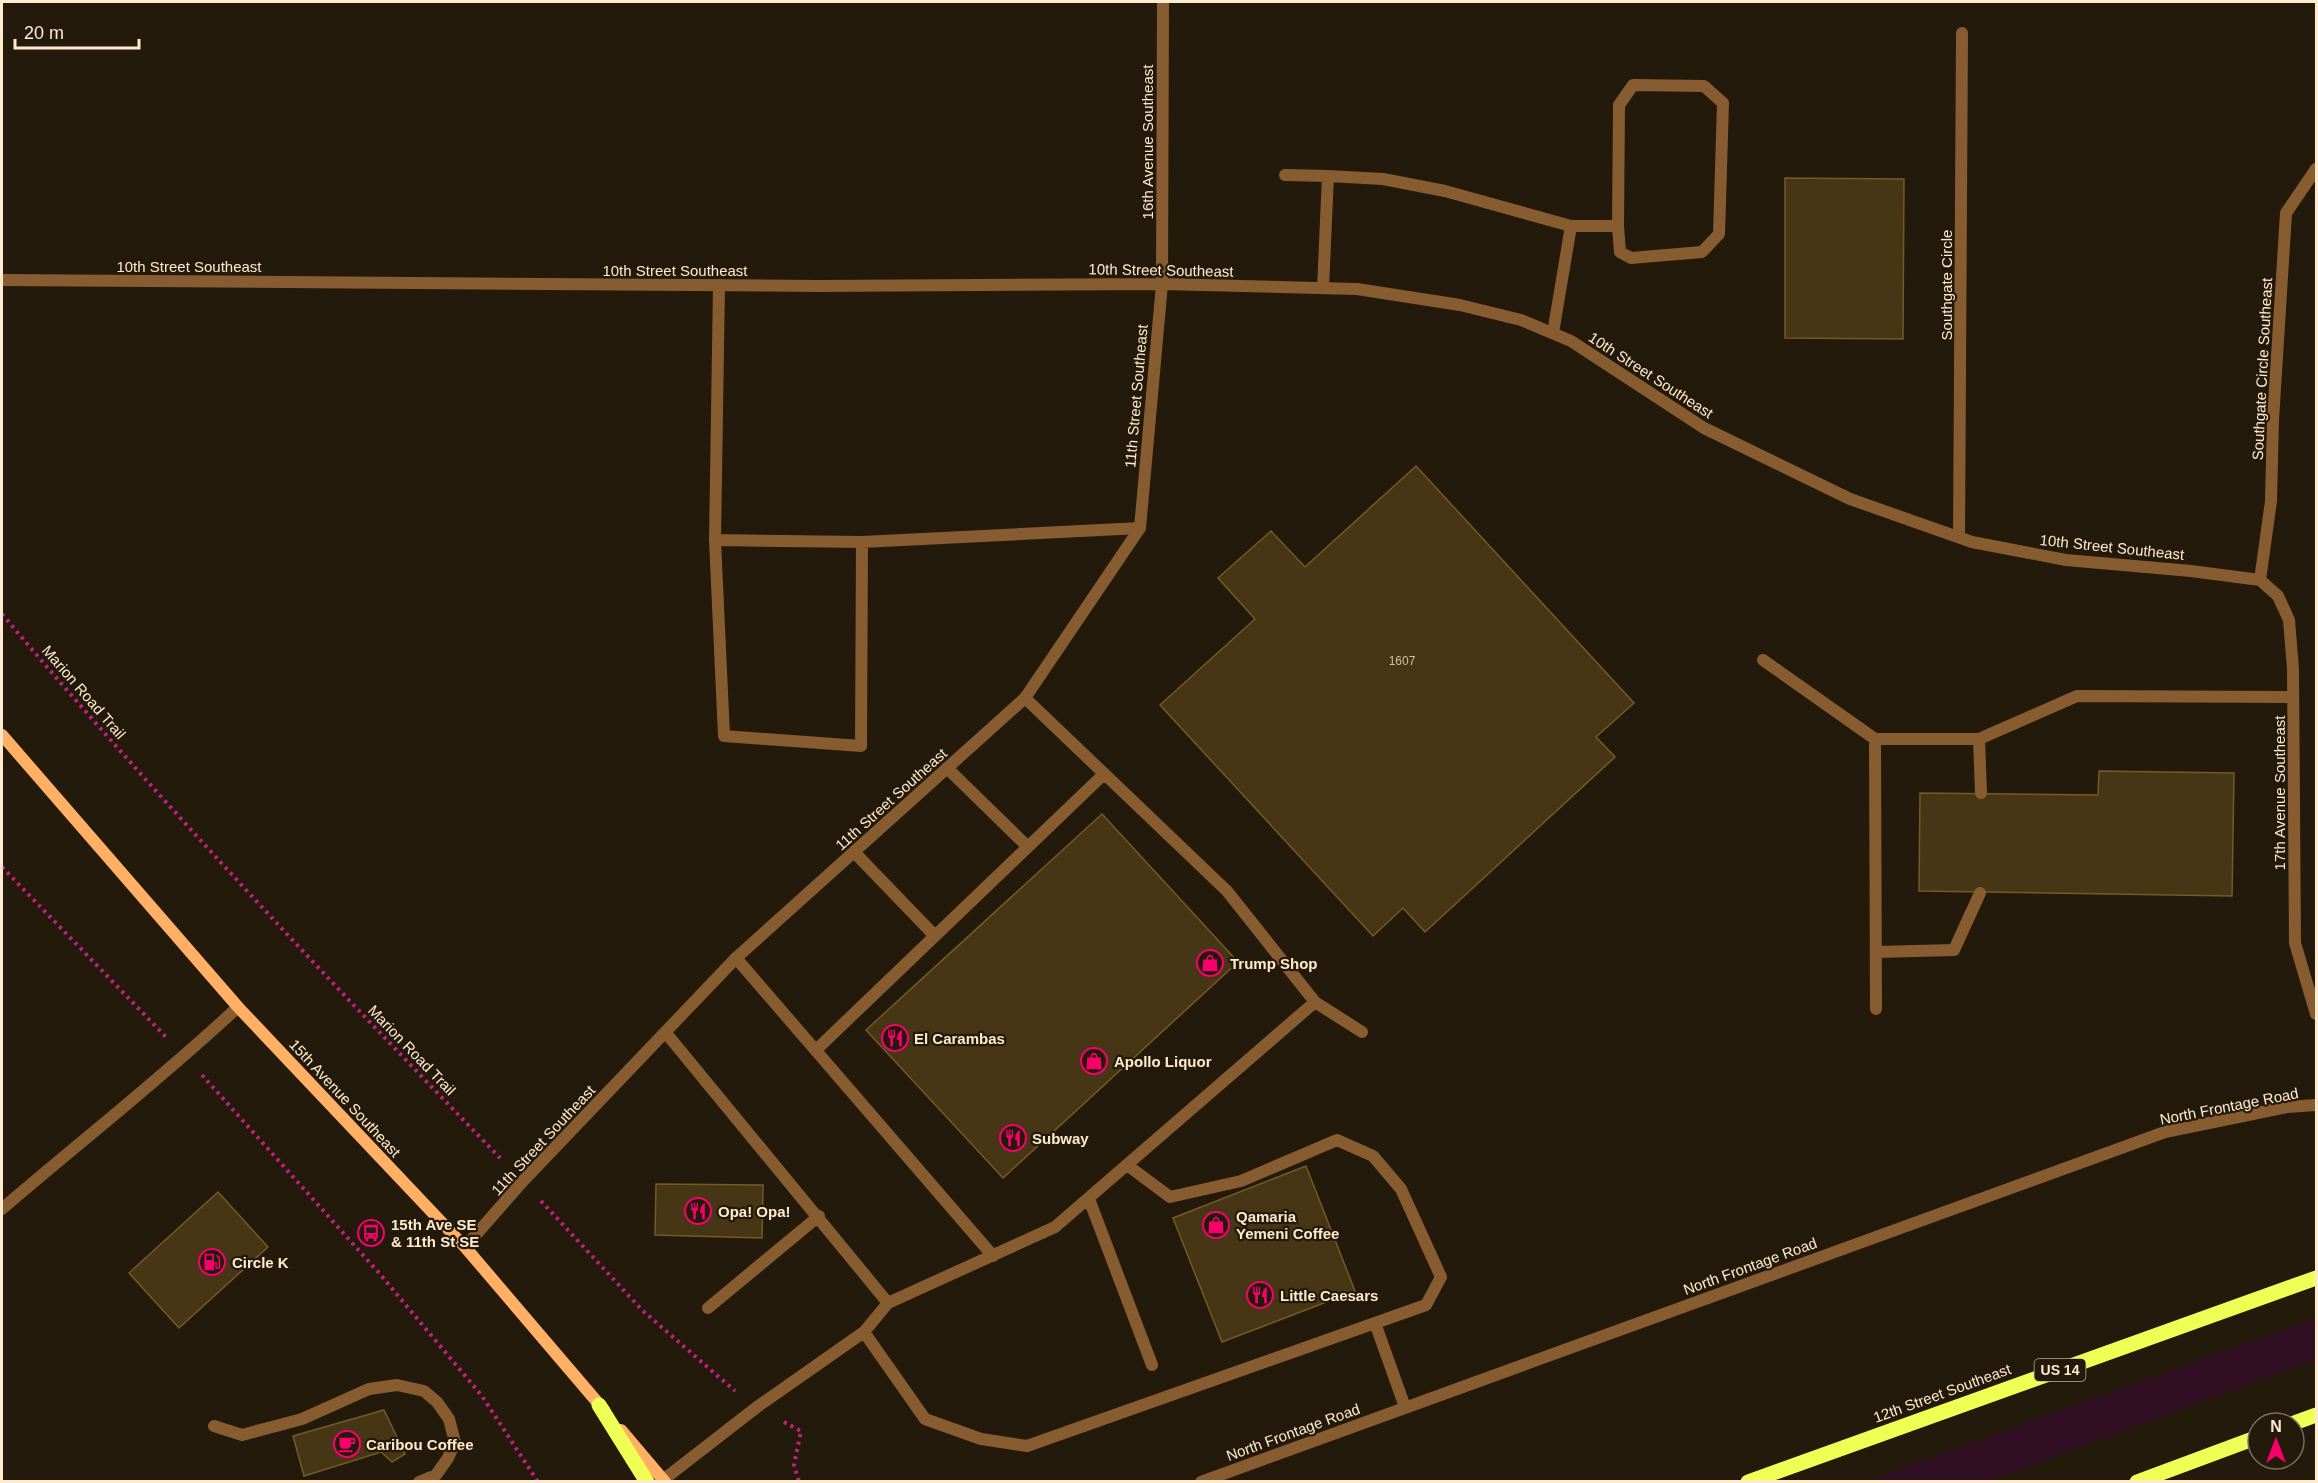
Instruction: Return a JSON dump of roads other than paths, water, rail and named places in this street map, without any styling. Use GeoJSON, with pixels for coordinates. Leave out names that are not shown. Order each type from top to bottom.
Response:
{"type":"FeatureCollection","features":[{"type":"Feature","properties":{"kind":"main road","name":"15th Avenue Southeast"},"geometry":{"type":"LineString","coordinates":[[2,735],[238,1007],[465,1247],[664,1481]]}},
{"type":"Feature","properties":{"kind":"main road","name":"12th Street Southeast"},"geometry":{"type":"LineString","coordinates":[[1748,1482],[2316,1278]]}},
{"type":"Feature","properties":{"kind":"main road"},"geometry":{"type":"LineString","coordinates":[[599,1405],[647,1482]]}},
{"type":"Feature","properties":{"kind":"main road"},"geometry":{"type":"LineString","coordinates":[[2137,1482],[2246,1441]]}},
{"type":"Feature","properties":{"kind":"street","name":"16th Avenue Southeast"},"geometry":{"type":"LineString","coordinates":[[1162,284],[1163,2]]}},
{"type":"Feature","properties":{"kind":"street","name":"Southgate Circle"},"geometry":{"type":"LineString","coordinates":[[1959,537],[1962,33]]}},
{"type":"Feature","properties":{"kind":"street"},"geometry":{"type":"LineString","coordinates":[[1633,85],[1704,86],[1723,103],[1719,234],[1702,252],[1631,258],[1620,252],[1618,226],[1619,105],[1633,85]]}},
{"type":"Feature","properties":{"kind":"street","name":"Southgate Circle Southeast"},"geometry":{"type":"LineString","coordinates":[[2260,580],[2271,501],[2273,420],[2286,213],[2316,169]]}},
{"type":"Feature","properties":{"kind":"street"},"geometry":{"type":"LineString","coordinates":[[1285,175],[1383,179],[1445,190],[1571,226],[1618,226]]}},
{"type":"Feature","properties":{"kind":"street"},"geometry":{"type":"LineString","coordinates":[[1323,288],[1328,176]]}},
{"type":"Feature","properties":{"kind":"street"},"geometry":{"type":"LineString","coordinates":[[1553,333],[1571,226]]}},
{"type":"Feature","properties":{"kind":"street","name":"10th Street Southeast"},"geometry":{"type":"LineString","coordinates":[[2,280],[720,285],[1162,284],[1357,289],[1460,305],[1521,320],[1553,333],[1571,341],[1704,428],[1850,499],[1959,537],[2066,560],[2191,571],[2260,580]]}},
{"type":"Feature","properties":{"kind":"street","name":"11th Street Southeast"},"geometry":{"type":"LineString","coordinates":[[465,1247],[523,1181],[736,958],[1025,698],[1140,528],[1162,284]]}},
{"type":"Feature","properties":{"kind":"street"},"geometry":{"type":"LineString","coordinates":[[720,285],[716,540],[724,736],[861,746],[862,542]]}},
{"type":"Feature","properties":{"kind":"street"},"geometry":{"type":"LineString","coordinates":[[716,540],[862,542],[1140,528]]}},
{"type":"Feature","properties":{"kind":"street","name":"17th Avenue Southeast"},"geometry":{"type":"LineString","coordinates":[[2260,580],[2278,596],[2289,620],[2293,697],[2295,943],[2316,1014]]}},
{"type":"Feature","properties":{"kind":"street"},"geometry":{"type":"LineString","coordinates":[[1763,660],[1875,739],[1979,739],[2078,696],[2293,697]]}},
{"type":"Feature","properties":{"kind":"street"},"geometry":{"type":"LineString","coordinates":[[1025,698],[1227,891],[1315,1002],[1362,1032]]}},
{"type":"Feature","properties":{"kind":"street"},"geometry":{"type":"LineString","coordinates":[[1875,739],[1876,1009]]}},
{"type":"Feature","properties":{"kind":"street"},"geometry":{"type":"LineString","coordinates":[[1979,739],[1981,793]]}},
{"type":"Feature","properties":{"kind":"street"},"geometry":{"type":"LineString","coordinates":[[947,768],[1028,847]]}},
{"type":"Feature","properties":{"kind":"street"},"geometry":{"type":"LineString","coordinates":[[816,1050],[1104,774]]}},
{"type":"Feature","properties":{"kind":"street"},"geometry":{"type":"LineString","coordinates":[[854,852],[935,936]]}},
{"type":"Feature","properties":{"kind":"street"},"geometry":{"type":"LineString","coordinates":[[1876,952],[1954,950],[1980,893]]}},
{"type":"Feature","properties":{"kind":"street"},"geometry":{"type":"LineString","coordinates":[[736,958],[993,1256]]}},
{"type":"Feature","properties":{"kind":"street"},"geometry":{"type":"LineString","coordinates":[[664,1481],[757,1407],[864,1332],[888,1304],[1055,1227],[1315,1002]]}},
{"type":"Feature","properties":{"kind":"street"},"geometry":{"type":"LineString","coordinates":[[2,1209],[146,1086],[185,1056],[238,1007]]}},
{"type":"Feature","properties":{"kind":"street"},"geometry":{"type":"LineString","coordinates":[[666,1033],[819,1216],[888,1304]]}},
{"type":"Feature","properties":{"kind":"street","name":"North Frontage Road"},"geometry":{"type":"LineString","coordinates":[[1201,1482],[2165,1132],[2287,1107],[2316,1105]]}},
{"type":"Feature","properties":{"kind":"street"},"geometry":{"type":"LineString","coordinates":[[864,1332],[925,1419],[981,1439],[1027,1446],[1426,1305],[1441,1277],[1401,1189],[1373,1156],[1337,1140],[1241,1181],[1170,1197],[1127,1165]]}},
{"type":"Feature","properties":{"kind":"street"},"geometry":{"type":"LineString","coordinates":[[1089,1199],[1152,1365]]}},
{"type":"Feature","properties":{"kind":"street"},"geometry":{"type":"LineString","coordinates":[[708,1308],[819,1216]]}},
{"type":"Feature","properties":{"kind":"street"},"geometry":{"type":"LineString","coordinates":[[1375,1323],[1405,1407]]}},
{"type":"Feature","properties":{"kind":"street"},"geometry":{"type":"LineString","coordinates":[[214,1426],[242,1435],[302,1419],[369,1389],[397,1385],[424,1391],[449,1419],[455,1442],[448,1458],[436,1475],[419,1482]]}},
{"type":"Feature","properties":{"kind":"place","name":"Trump Shop"},"geometry":{"type":"Point","coordinates":[1210,963]}},
{"type":"Feature","properties":{"kind":"place","name":"El Carambas"},"geometry":{"type":"Point","coordinates":[895,1038]}},
{"type":"Feature","properties":{"kind":"place","name":"Apollo Liquor"},"geometry":{"type":"Point","coordinates":[1094,1061]}},
{"type":"Feature","properties":{"kind":"place","name":"Subway"},"geometry":{"type":"Point","coordinates":[1013,1138]}},
{"type":"Feature","properties":{"kind":"place","name":"Opa! Opa!"},"geometry":{"type":"Point","coordinates":[698,1211]}},
{"type":"Feature","properties":{"kind":"place","name":"Qamaria Yemeni Coffee"},"geometry":{"type":"Point","coordinates":[1216,1225]}},
{"type":"Feature","properties":{"kind":"place","name":"15th Ave SE & 11th St SE"},"geometry":{"type":"Point","coordinates":[371,1233]}},
{"type":"Feature","properties":{"kind":"place","name":"Circle K"},"geometry":{"type":"Point","coordinates":[212,1262]}},
{"type":"Feature","properties":{"kind":"place","name":"Little Caesars"},"geometry":{"type":"Point","coordinates":[1260,1295]}},
{"type":"Feature","properties":{"kind":"place","name":"Caribou Coffee"},"geometry":{"type":"Point","coordinates":[347,1444]}}]}
